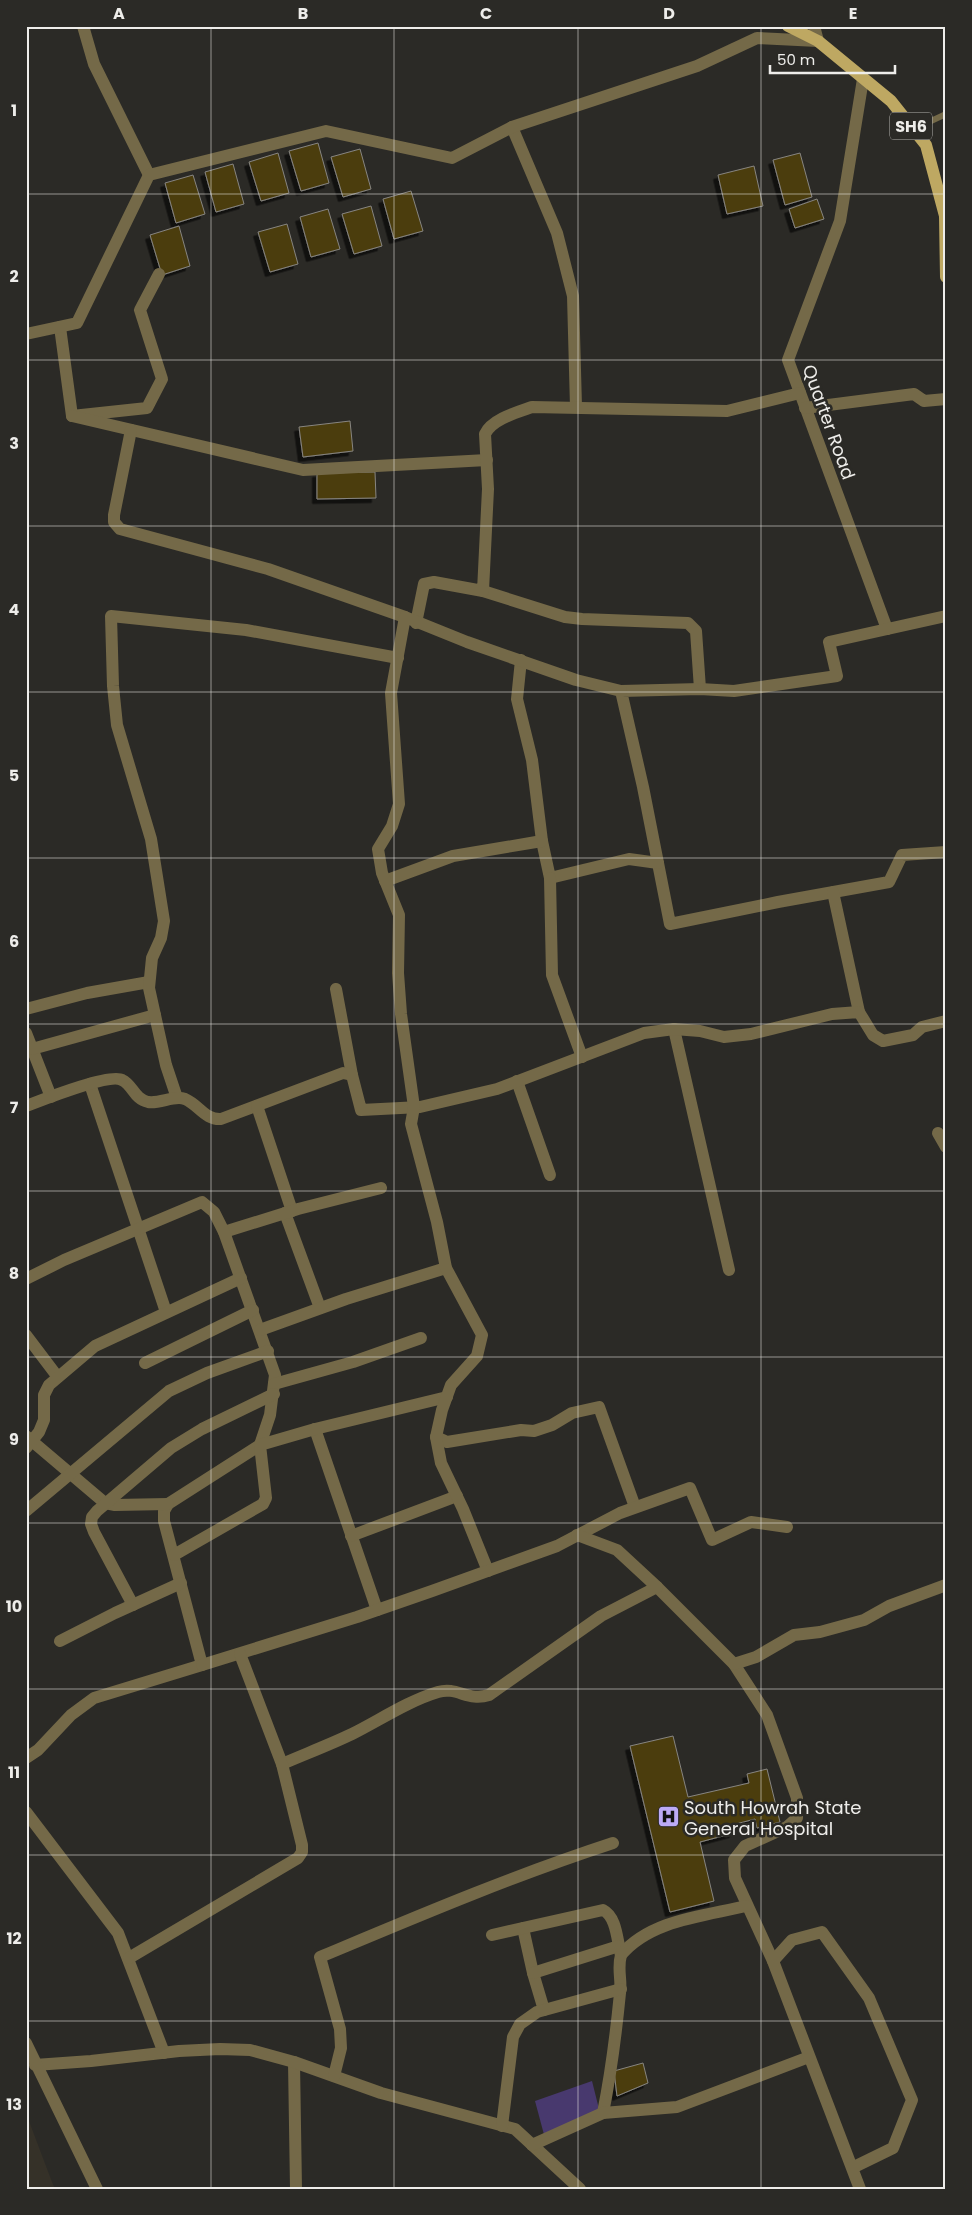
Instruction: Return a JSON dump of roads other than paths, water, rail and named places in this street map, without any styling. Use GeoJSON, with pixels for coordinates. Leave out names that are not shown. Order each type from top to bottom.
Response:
{"type":"FeatureCollection","features":[{"type":"Feature","properties":{"kind":"main road","name":"SH6"},"geometry":{"type":"LineString","coordinates":[[788,26],[818,41],[891,102],[926,145],[945,216],[946,278]]}},
{"type":"Feature","properties":{"kind":"street"},"geometry":{"type":"LineString","coordinates":[[83,26],[94,64],[149,175]]}},
{"type":"Feature","properties":{"kind":"street"},"geometry":{"type":"LineString","coordinates":[[26,334],[77,322],[149,175],[326,131],[452,158],[512,127],[697,66],[757,38],[818,41],[814,26]]}},
{"type":"Feature","properties":{"kind":"street","name":"Quarter Road"},"geometry":{"type":"LineString","coordinates":[[863,79],[840,222],[788,360],[888,629]]}},
{"type":"Feature","properties":{"kind":"street"},"geometry":{"type":"LineString","coordinates":[[512,127],[557,233],[573,296],[576,407]]}},
{"type":"Feature","properties":{"kind":"street"},"geometry":{"type":"LineString","coordinates":[[72,416],[148,408],[162,379],[140,310],[159,274]]}},
{"type":"Feature","properties":{"kind":"street"},"geometry":{"type":"LineString","coordinates":[[60,327],[72,416]]}},
{"type":"Feature","properties":{"kind":"street"},"geometry":{"type":"LineString","coordinates":[[483,591],[488,489],[485,434],[488,428],[532,407],[727,411],[800,393]]}},
{"type":"Feature","properties":{"kind":"street"},"geometry":{"type":"LineString","coordinates":[[806,408],[914,394],[924,401],[946,399]]}},
{"type":"Feature","properties":{"kind":"street"},"geometry":{"type":"LineString","coordinates":[[72,416],[302,470],[487,460]]}},
{"type":"Feature","properties":{"kind":"street"},"geometry":{"type":"LineString","coordinates":[[131,430],[114,515],[114,522],[120,529],[268,569],[576,680],[621,691],[700,689],[734,691],[837,676],[829,642],[946,616]]}},
{"type":"Feature","properties":{"kind":"street"},"geometry":{"type":"LineString","coordinates":[[488,1571],[457,1496],[441,1463],[436,1437],[451,1385],[477,1356],[482,1335],[446,1268],[437,1222],[411,1124],[414,1107],[401,1014],[398,973],[399,915],[385,881],[378,849],[392,826],[399,804],[391,693],[398,658],[424,584],[434,582],[483,591],[566,617],[688,623],[696,631],[700,689]]}},
{"type":"Feature","properties":{"kind":"street"},"geometry":{"type":"LineString","coordinates":[[177,1098],[166,1065],[148,988],[152,958],[161,938],[164,921],[151,839],[117,725],[113,686],[111,616],[246,630],[398,658]]}},
{"type":"Feature","properties":{"kind":"street"},"geometry":{"type":"LineString","coordinates":[[521,660],[517,699],[532,760],[542,841],[550,878],[552,975],[582,1057]]}},
{"type":"Feature","properties":{"kind":"street"},"geometry":{"type":"LineString","coordinates":[[621,691],[670,924],[889,882],[902,855],[946,852]]}},
{"type":"Feature","properties":{"kind":"street"},"geometry":{"type":"LineString","coordinates":[[385,881],[453,856],[542,841]]}},
{"type":"Feature","properties":{"kind":"street"},"geometry":{"type":"LineString","coordinates":[[550,878],[629,859],[658,863]]}},
{"type":"Feature","properties":{"kind":"street"},"geometry":{"type":"LineString","coordinates":[[833,892],[859,1012],[873,1035],[883,1041],[914,1035],[922,1027],[946,1021]]}},
{"type":"Feature","properties":{"kind":"street"},"geometry":{"type":"LineString","coordinates":[[26,1009],[87,993],[149,982]]}},
{"type":"Feature","properties":{"kind":"street"},"geometry":{"type":"LineString","coordinates":[[336,990],[361,1110],[414,1107],[497,1088],[644,1034],[674,1029],[700,1031],[724,1037],[751,1034],[832,1014],[859,1012]]}},
{"type":"Feature","properties":{"kind":"street"},"geometry":{"type":"LineString","coordinates":[[32,1049],[155,1015]]}},
{"type":"Feature","properties":{"kind":"street"},"geometry":{"type":"LineString","coordinates":[[674,1029],[729,1270]]}},
{"type":"Feature","properties":{"kind":"street"},"geometry":{"type":"LineString","coordinates":[[26,1034],[51,1097]]}},
{"type":"Feature","properties":{"kind":"street"},"geometry":{"type":"LineString","coordinates":[[26,1106],[90,1084],[117,1078],[123,1080],[136,1096],[144,1101],[158,1103],[177,1098],[185,1099],[212,1120],[221,1119],[344,1073],[352,1074]]}},
{"type":"Feature","properties":{"kind":"street"},"geometry":{"type":"LineString","coordinates":[[517,1081],[550,1176]]}},
{"type":"Feature","properties":{"kind":"street"},"geometry":{"type":"LineString","coordinates":[[90,1084],[166,1312]]}},
{"type":"Feature","properties":{"kind":"street"},"geometry":{"type":"LineString","coordinates":[[257,1106],[288,1212],[320,1308]]}},
{"type":"Feature","properties":{"kind":"street"},"geometry":{"type":"LineString","coordinates":[[938,1133],[946,1147]]}},
{"type":"Feature","properties":{"kind":"street"},"geometry":{"type":"LineString","coordinates":[[224,1232],[288,1212],[381,1188]]}},
{"type":"Feature","properties":{"kind":"street"},"geometry":{"type":"LineString","coordinates":[[26,1279],[137,1228],[202,1202],[214,1212],[224,1232],[275,1375],[270,1415],[260,1444],[266,1498],[263,1504],[174,1555]]}},
{"type":"Feature","properties":{"kind":"street"},"geometry":{"type":"LineString","coordinates":[[260,1330],[320,1308],[446,1268]]}},
{"type":"Feature","properties":{"kind":"street"},"geometry":{"type":"LineString","coordinates":[[168,1504],[115,1506],[105,1502],[28,1442],[44,1420],[44,1395],[49,1385],[57,1376],[95,1346],[241,1278]]}},
{"type":"Feature","properties":{"kind":"street"},"geometry":{"type":"LineString","coordinates":[[145,1363],[253,1310]]}},
{"type":"Feature","properties":{"kind":"street"},"geometry":{"type":"LineString","coordinates":[[26,1335],[57,1376]]}},
{"type":"Feature","properties":{"kind":"street"},"geometry":{"type":"LineString","coordinates":[[133,1605],[91,1524],[92,1517],[105,1502],[171,1448],[274,1389],[421,1338]]}},
{"type":"Feature","properties":{"kind":"street"},"geometry":{"type":"LineString","coordinates":[[26,1511],[169,1391],[207,1373],[268,1351]]}},
{"type":"Feature","properties":{"kind":"street"},"geometry":{"type":"LineString","coordinates":[[202,1665],[164,1521],[164,1511],[168,1504],[260,1444],[447,1397]]}},
{"type":"Feature","properties":{"kind":"street"},"geometry":{"type":"LineString","coordinates":[[436,1437],[447,1442],[521,1430],[534,1431],[572,1413],[599,1407],[635,1507]]}},
{"type":"Feature","properties":{"kind":"street"},"geometry":{"type":"LineString","coordinates":[[315,1429],[377,1610]]}},
{"type":"Feature","properties":{"kind":"street"},"geometry":{"type":"LineString","coordinates":[[26,1758],[38,1750],[71,1715],[94,1698],[377,1610],[488,1571],[557,1546],[620,1513],[690,1488],[712,1540],[751,1522],[787,1528]]}},
{"type":"Feature","properties":{"kind":"street"},"geometry":{"type":"LineString","coordinates":[[351,1536],[457,1496]]}},
{"type":"Feature","properties":{"kind":"street"},"geometry":{"type":"LineString","coordinates":[[577,1535],[617,1550],[658,1587],[734,1664],[767,1715],[797,1798],[797,1818],[787,1827],[745,1846],[734,1860],[734,1878],[773,1961],[860,2189]]}},
{"type":"Feature","properties":{"kind":"street"},"geometry":{"type":"LineString","coordinates":[[60,1641],[181,1583]]}},
{"type":"Feature","properties":{"kind":"street"},"geometry":{"type":"LineString","coordinates":[[734,1664],[756,1657],[794,1635],[820,1632],[864,1620],[889,1606],[946,1586]]}},
{"type":"Feature","properties":{"kind":"street"},"geometry":{"type":"LineString","coordinates":[[282,1764],[350,1735],[422,1697],[444,1690],[479,1698],[489,1695],[601,1616],[658,1587]]}},
{"type":"Feature","properties":{"kind":"street"},"geometry":{"type":"LineString","coordinates":[[129,1958],[298,1858],[302,1852],[282,1764],[240,1654]]}},
{"type":"Feature","properties":{"kind":"street"},"geometry":{"type":"LineString","coordinates":[[26,1812],[118,1933],[164,2053]]}},
{"type":"Feature","properties":{"kind":"street"},"geometry":{"type":"LineString","coordinates":[[334,2076],[341,2048],[340,2029],[320,1957],[511,1878],[613,1844]]}},
{"type":"Feature","properties":{"kind":"street"},"geometry":{"type":"LineString","coordinates":[[533,1973],[620,1950],[666,1924],[746,1906]]}},
{"type":"Feature","properties":{"kind":"street"},"geometry":{"type":"LineString","coordinates":[[492,1935],[603,1910],[612,1919],[620,1950],[618,1974],[621,1989],[614,2058],[603,2113]]}},
{"type":"Feature","properties":{"kind":"street"},"geometry":{"type":"LineString","coordinates":[[524,1928],[533,1973],[544,2010]]}},
{"type":"Feature","properties":{"kind":"street"},"geometry":{"type":"LineString","coordinates":[[773,1961],[792,1940],[822,1932],[869,1998],[912,2100],[893,2148],[852,2168]]}},
{"type":"Feature","properties":{"kind":"street"},"geometry":{"type":"LineString","coordinates":[[502,2126],[515,2030],[527,2018],[544,2010],[621,1989]]}},
{"type":"Feature","properties":{"kind":"street"},"geometry":{"type":"LineString","coordinates":[[26,2043],[31,2065],[97,2189]]}},
{"type":"Feature","properties":{"kind":"street"},"geometry":{"type":"LineString","coordinates":[[31,2065],[220,2048],[250,2050],[294,2062],[381,2092],[515,2129],[580,2189]]}},
{"type":"Feature","properties":{"kind":"street"},"geometry":{"type":"LineString","coordinates":[[532,2145],[603,2113],[677,2107],[809,2056]]}},
{"type":"Feature","properties":{"kind":"street"},"geometry":{"type":"LineString","coordinates":[[294,2062],[296,2189]]}},
{"type":"Feature","properties":{"kind":"lane"},"geometry":{"type":"LineString","coordinates":[[914,129],[946,114]]}},
{"type":"Feature","properties":{"kind":"place","name":"South Howrah State General Hospital"},"geometry":{"type":"Point","coordinates":[668,1817]}}]}
